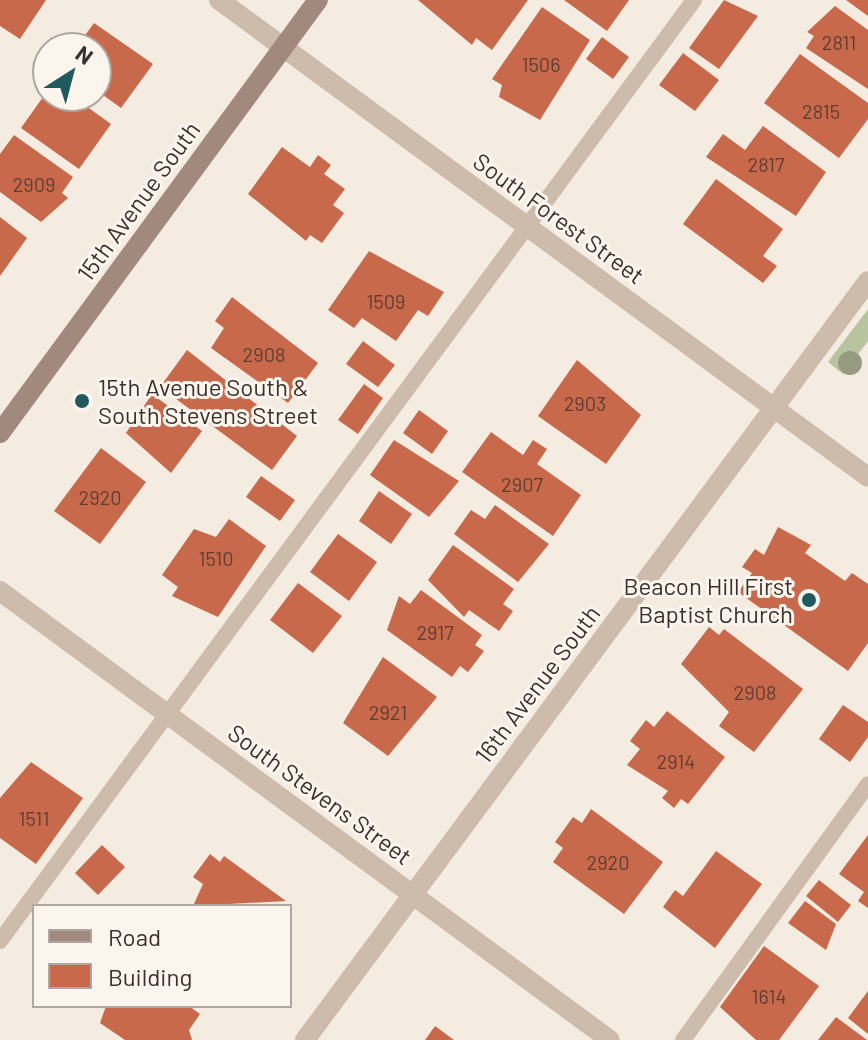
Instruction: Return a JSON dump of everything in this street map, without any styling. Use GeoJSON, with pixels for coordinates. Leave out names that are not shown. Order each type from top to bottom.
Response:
{"type":"FeatureCollection","features":[{"type":"Feature","properties":{"kind":"main road","name":"15th Avenue South"},"geometry":{"type":"LineString","coordinates":[[0,433],[318,0]]}},
{"type":"Feature","properties":{"kind":"street","name":"South Forest Street"},"geometry":{"type":"LineString","coordinates":[[219,0],[868,477]]}},
{"type":"Feature","properties":{"kind":"street","name":"16th Avenue South"},"geometry":{"type":"LineString","coordinates":[[305,1040],[868,281]]}},
{"type":"Feature","properties":{"kind":"street","name":"South Stevens Street"},"geometry":{"type":"LineString","coordinates":[[0,591],[610,1040]]}},
{"type":"Feature","properties":{"kind":"lane"},"geometry":{"type":"LineString","coordinates":[[0,941],[694,0]]}},
{"type":"Feature","properties":{"kind":"lane"},"geometry":{"type":"LineString","coordinates":[[683,1040],[868,784]]}},
{"type":"Feature","properties":{"kind":"green space"},"geometry":{"type":"Polygon","coordinates":[[[868,309],[868,341],[843,374],[828,362],[868,309]]]}},
{"type":"Feature","properties":{"kind":"building"},"geometry":{"type":"Polygon","coordinates":[[[0,0],[46,0],[20,39],[0,26],[0,0]]]}},
{"type":"Feature","properties":{"kind":"building"},"geometry":{"type":"Polygon","coordinates":[[[418,0],[528,0],[492,50],[476,38],[472,45],[418,0]]]}},
{"type":"Feature","properties":{"kind":"building"},"geometry":{"type":"Polygon","coordinates":[[[564,0],[629,0],[607,31],[564,0]]]}},
{"type":"Feature","properties":{"kind":"building"},"geometry":{"type":"Polygon","coordinates":[[[724,0],[758,16],[719,69],[689,48],[724,0]]]}},
{"type":"Feature","properties":{"kind":"building"},"geometry":{"type":"Polygon","coordinates":[[[846,0],[868,0],[868,16],[846,0]]]}},
{"type":"Feature","properties":{"kind":"building"},"geometry":{"type":"Polygon","coordinates":[[[835,6],[868,30],[868,89],[806,48],[814,36],[807,32],[835,6]]]}},
{"type":"Feature","properties":{"kind":"building"},"geometry":{"type":"Polygon","coordinates":[[[542,7],[590,40],[540,120],[499,97],[502,85],[492,79],[542,7]]]}},
{"type":"Feature","properties":{"kind":"building"},"geometry":{"type":"Polygon","coordinates":[[[94,23],[107,32],[88,32],[94,23]]]}},
{"type":"Feature","properties":{"kind":"building"},"geometry":{"type":"Polygon","coordinates":[[[112,36],[153,64],[121,108],[112,102],[112,36]]]}},
{"type":"Feature","properties":{"kind":"building"},"geometry":{"type":"Polygon","coordinates":[[[602,37],[629,57],[613,79],[586,59],[602,37]]]}},
{"type":"Feature","properties":{"kind":"building"},"geometry":{"type":"Polygon","coordinates":[[[683,53],[719,80],[695,111],[659,85],[683,53]]]}},
{"type":"Feature","properties":{"kind":"building"},"geometry":{"type":"Polygon","coordinates":[[[800,54],[868,103],[868,119],[839,158],[764,103],[800,54]]]}},
{"type":"Feature","properties":{"kind":"building"},"geometry":{"type":"Polygon","coordinates":[[[32,112],[94,112],[111,124],[79,169],[21,128],[32,112]]]}},
{"type":"Feature","properties":{"kind":"building"},"geometry":{"type":"Polygon","coordinates":[[[763,126],[826,172],[796,216],[706,157],[723,134],[745,150],[763,126]]]}},
{"type":"Feature","properties":{"kind":"building"},"geometry":{"type":"Polygon","coordinates":[[[14,135],[73,177],[62,193],[68,198],[41,222],[0,192],[0,154],[14,135]]]}},
{"type":"Feature","properties":{"kind":"building"},"geometry":{"type":"Polygon","coordinates":[[[282,147],[310,167],[318,155],[331,165],[324,174],[345,189],[333,205],[344,213],[322,243],[310,235],[306,241],[248,194],[282,147]]]}},
{"type":"Feature","properties":{"kind":"building"},"geometry":{"type":"Polygon","coordinates":[[[716,179],[783,229],[763,256],[777,266],[763,283],[683,224],[716,179]]]}},
{"type":"Feature","properties":{"kind":"building"},"geometry":{"type":"Polygon","coordinates":[[[0,217],[27,238],[0,276],[0,217]]]}},
{"type":"Feature","properties":{"kind":"building"},"geometry":{"type":"Polygon","coordinates":[[[369,251],[444,292],[428,316],[418,310],[396,341],[362,318],[354,328],[328,310],[369,251]]]}},
{"type":"Feature","properties":{"kind":"building"},"geometry":{"type":"Polygon","coordinates":[[[232,297],[318,363],[288,403],[211,348],[224,328],[215,321],[232,297]]]}},
{"type":"Feature","properties":{"kind":"building"},"geometry":{"type":"Polygon","coordinates":[[[363,341],[395,365],[378,387],[346,364],[363,341]]]}},
{"type":"Feature","properties":{"kind":"building"},"geometry":{"type":"Polygon","coordinates":[[[187,350],[297,436],[272,470],[160,387],[187,350]]]}},
{"type":"Feature","properties":{"kind":"building"},"geometry":{"type":"Polygon","coordinates":[[[577,360],[641,415],[606,464],[538,416],[577,360]]]}},
{"type":"Feature","properties":{"kind":"building"},"geometry":{"type":"Polygon","coordinates":[[[364,384],[383,398],[358,434],[338,420],[364,384]]]}},
{"type":"Feature","properties":{"kind":"building"},"geometry":{"type":"Polygon","coordinates":[[[152,394],[202,431],[171,473],[126,433],[152,394]]]}},
{"type":"Feature","properties":{"kind":"building"},"geometry":{"type":"Polygon","coordinates":[[[419,410],[448,431],[432,454],[403,433],[419,410]]]}},
{"type":"Feature","properties":{"kind":"building"},"geometry":{"type":"Polygon","coordinates":[[[491,432],[523,455],[533,440],[547,449],[537,464],[581,495],[553,536],[462,472],[491,432]]]}},
{"type":"Feature","properties":{"kind":"building"},"geometry":{"type":"Polygon","coordinates":[[[394,440],[459,481],[429,517],[370,475],[394,440]]]}},
{"type":"Feature","properties":{"kind":"building"},"geometry":{"type":"Polygon","coordinates":[[[101,448],[146,482],[100,544],[54,511],[101,448]]]}},
{"type":"Feature","properties":{"kind":"building"},"geometry":{"type":"Polygon","coordinates":[[[261,476],[295,500],[280,521],[246,497],[261,476]]]}},
{"type":"Feature","properties":{"kind":"building"},"geometry":{"type":"Polygon","coordinates":[[[379,491],[412,514],[391,544],[359,521],[379,491]]]}},
{"type":"Feature","properties":{"kind":"building"},"geometry":{"type":"Polygon","coordinates":[[[495,505],[549,544],[518,582],[454,534],[471,510],[485,519],[495,505]]]}},
{"type":"Feature","properties":{"kind":"building"},"geometry":{"type":"Polygon","coordinates":[[[229,519],[266,546],[218,617],[172,596],[178,587],[162,575],[194,529],[216,537],[229,519]]]}},
{"type":"Feature","properties":{"kind":"building","name":"Beacon Hill First Baptist Church"},"geometry":{"type":"Polygon","coordinates":[[[778,527],[811,545],[805,553],[845,581],[852,573],[868,584],[868,643],[848,671],[738,592],[752,573],[742,567],[755,549],[764,555],[778,527]]]}},
{"type":"Feature","properties":{"kind":"building"},"geometry":{"type":"Polygon","coordinates":[[[338,534],[377,562],[349,601],[310,572],[338,534]]]}},
{"type":"Feature","properties":{"kind":"building"},"geometry":{"type":"Polygon","coordinates":[[[453,545],[514,589],[503,604],[513,611],[499,631],[469,610],[464,617],[428,580],[453,545]]]}},
{"type":"Feature","properties":{"kind":"building"},"geometry":{"type":"Polygon","coordinates":[[[298,583],[342,616],[313,653],[270,620],[298,583]]]}},
{"type":"Feature","properties":{"kind":"building"},"geometry":{"type":"Polygon","coordinates":[[[421,590],[482,635],[475,645],[484,651],[468,672],[460,666],[452,677],[387,630],[399,596],[410,604],[421,590]]]}},
{"type":"Feature","properties":{"kind":"building"},"geometry":{"type":"Polygon","coordinates":[[[709,627],[719,635],[724,629],[803,689],[754,752],[719,726],[729,712],[681,664],[709,627]]]}},
{"type":"Feature","properties":{"kind":"building"},"geometry":{"type":"Polygon","coordinates":[[[383,657],[437,697],[388,756],[343,723],[383,657]]]}},
{"type":"Feature","properties":{"kind":"building"},"geometry":{"type":"Polygon","coordinates":[[[843,705],[868,722],[868,737],[850,762],[819,739],[843,705]]]}},
{"type":"Feature","properties":{"kind":"building"},"geometry":{"type":"Polygon","coordinates":[[[667,711],[725,757],[688,804],[681,799],[674,808],[662,798],[668,791],[627,765],[640,749],[630,741],[646,720],[654,727],[667,711]]]}},
{"type":"Feature","properties":{"kind":"building"},"geometry":{"type":"Polygon","coordinates":[[[31,762],[83,798],[36,864],[0,838],[0,798],[31,762]]]}},
{"type":"Feature","properties":{"kind":"building"},"geometry":{"type":"Polygon","coordinates":[[[591,809],[663,862],[624,914],[553,862],[563,848],[555,842],[573,817],[582,823],[591,809]]]}},
{"type":"Feature","properties":{"kind":"building"},"geometry":{"type":"Polygon","coordinates":[[[868,835],[868,908],[858,901],[864,892],[839,874],[868,835]]]}},
{"type":"Feature","properties":{"kind":"building"},"geometry":{"type":"Polygon","coordinates":[[[102,845],[125,867],[98,895],[75,873],[102,845]]]}},
{"type":"Feature","properties":{"kind":"building"},"geometry":{"type":"Polygon","coordinates":[[[716,851],[762,884],[715,948],[663,907],[675,890],[683,896],[716,851]]]}},
{"type":"Feature","properties":{"kind":"building"},"geometry":{"type":"Polygon","coordinates":[[[210,854],[220,862],[224,856],[286,901],[194,904],[203,884],[193,877],[210,854]]]}},
{"type":"Feature","properties":{"kind":"building"},"geometry":{"type":"Polygon","coordinates":[[[819,880],[851,905],[838,922],[806,896],[819,880]]]}},
{"type":"Feature","properties":{"kind":"building"},"geometry":{"type":"Polygon","coordinates":[[[805,901],[836,924],[826,950],[788,923],[805,901]]]}},
{"type":"Feature","properties":{"kind":"building"},"geometry":{"type":"Polygon","coordinates":[[[764,946],[819,986],[779,1040],[756,1040],[720,1007],[764,946]]]}},
{"type":"Feature","properties":{"kind":"building"},"geometry":{"type":"Polygon","coordinates":[[[868,991],[868,1034],[848,1018],[868,991]]]}},
{"type":"Feature","properties":{"kind":"building"},"geometry":{"type":"Polygon","coordinates":[[[105,1008],[192,1008],[200,1014],[189,1030],[192,1040],[125,1040],[100,1023],[105,1008]]]}},
{"type":"Feature","properties":{"kind":"building"},"geometry":{"type":"Polygon","coordinates":[[[836,1017],[867,1040],[818,1040],[836,1017]]]}},
{"type":"Feature","properties":{"kind":"building"},"geometry":{"type":"Polygon","coordinates":[[[435,1026],[454,1040],[425,1040],[435,1026]]]}},
{"type":"Feature","properties":{"kind":"place","name":"15th Avenue South & South Stevens Street"},"geometry":{"type":"Point","coordinates":[82,401]}},
{"type":"Feature","properties":{"kind":"place","name":"Beacon Hill First Baptist Church"},"geometry":{"type":"Point","coordinates":[809,600]}}]}
